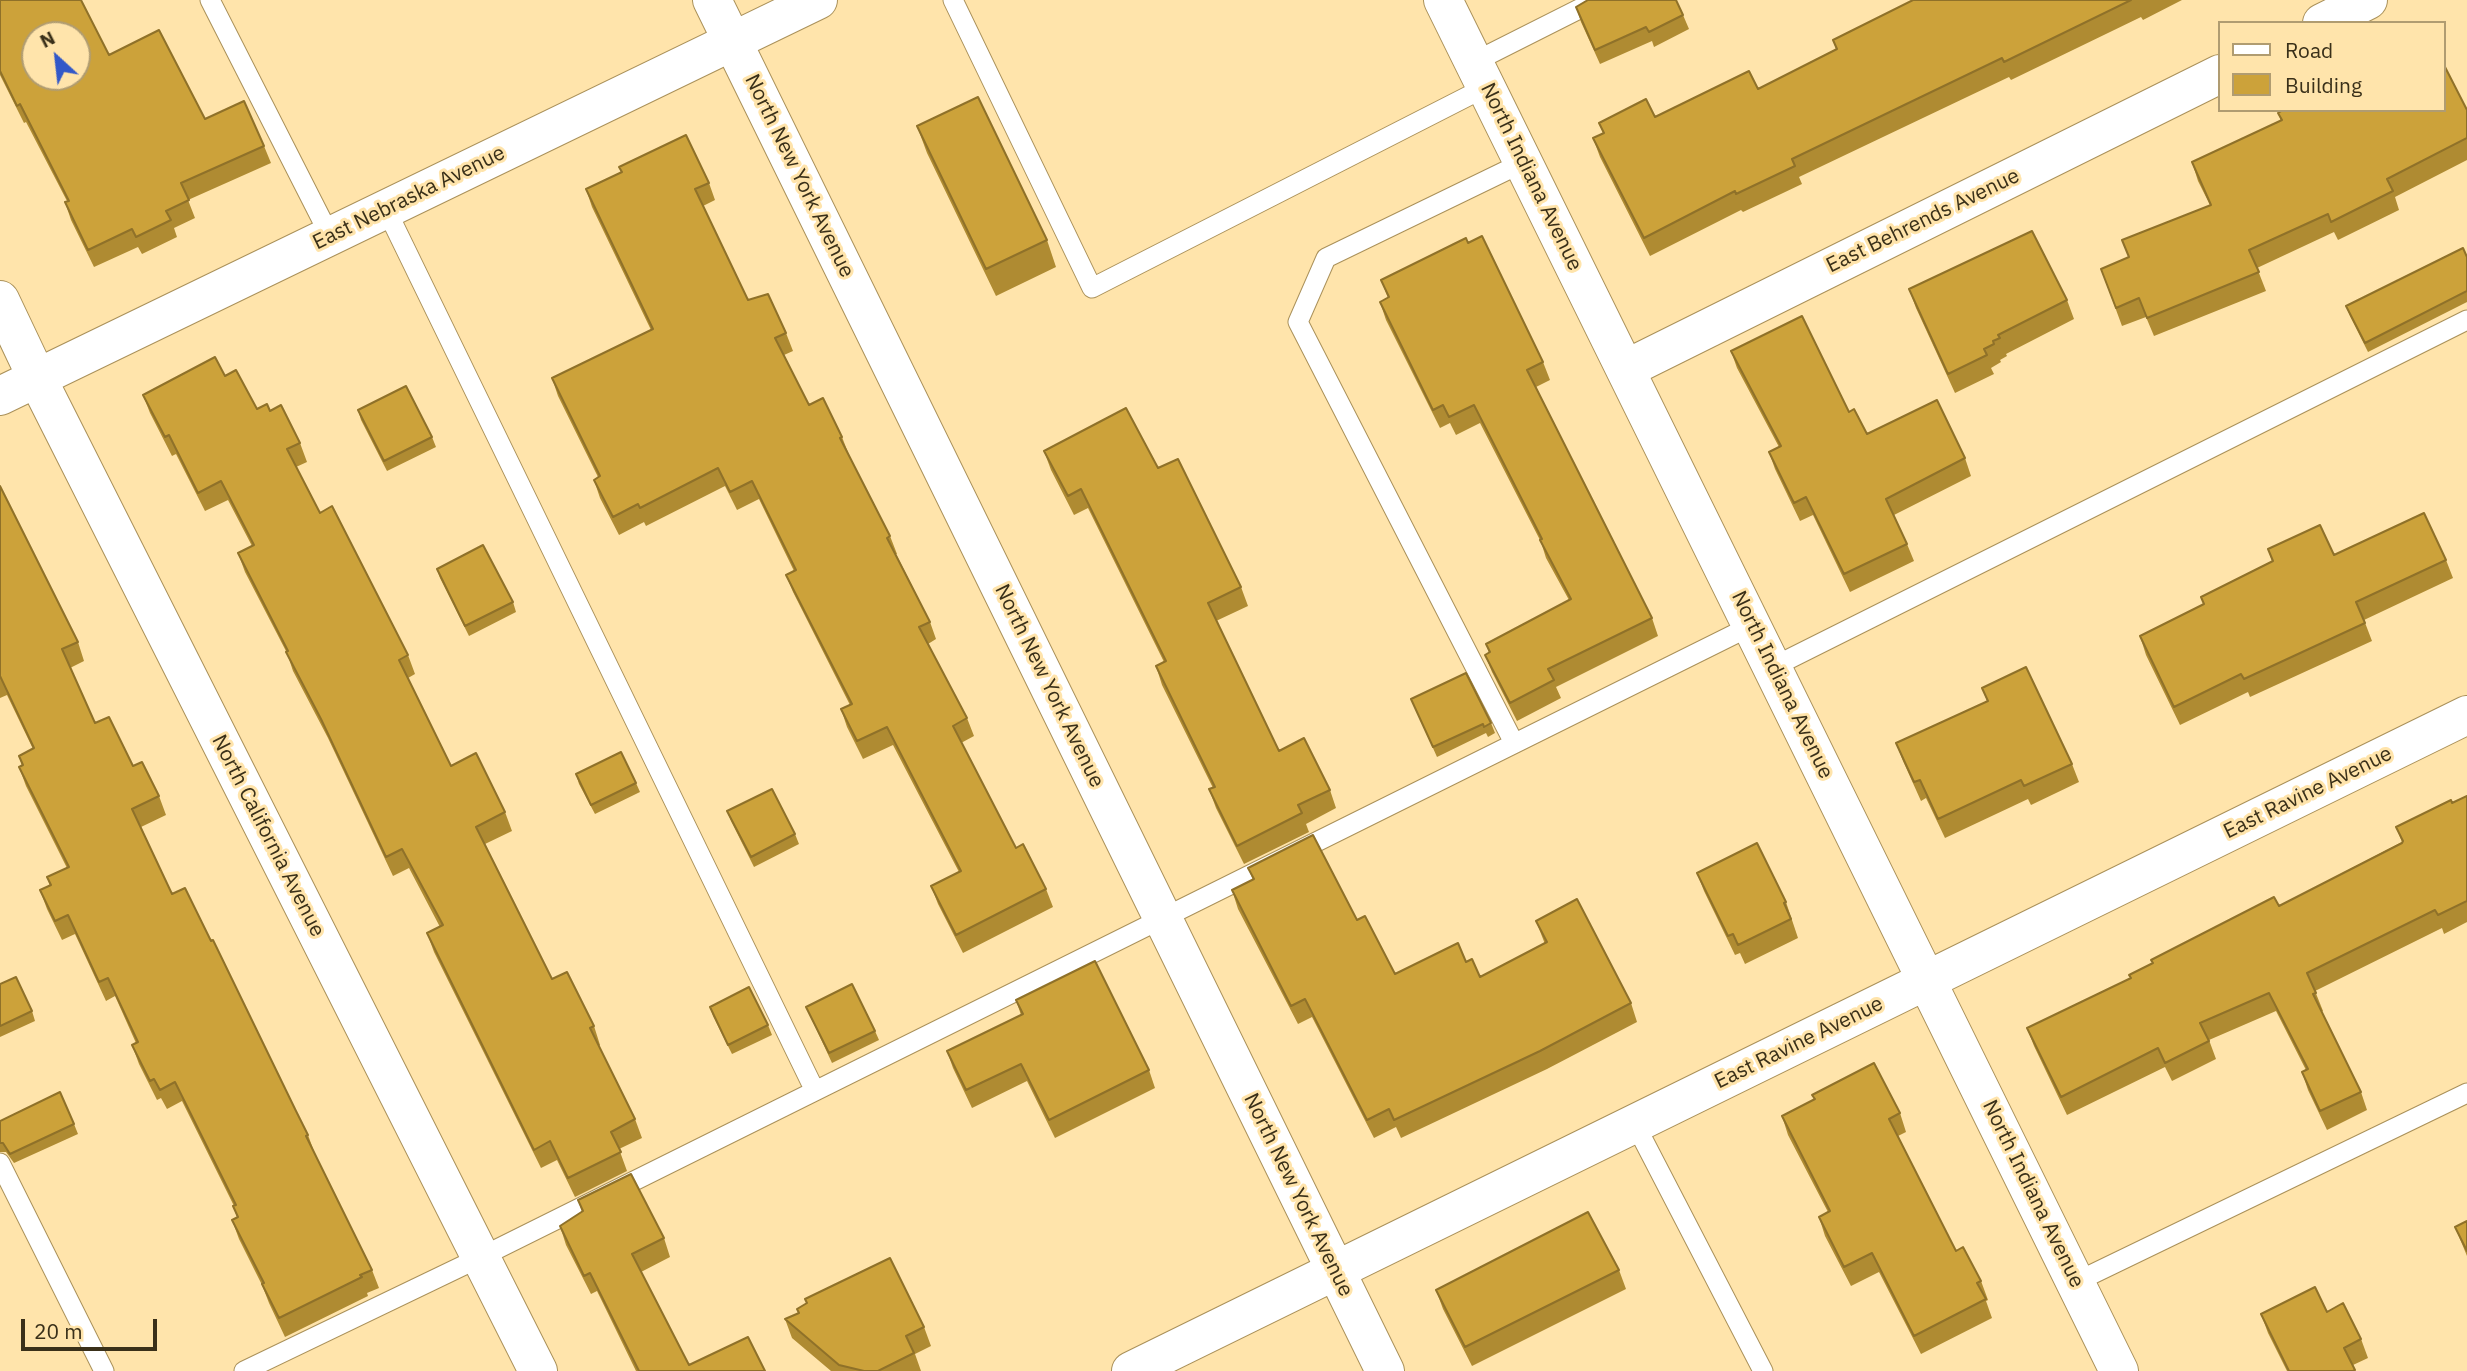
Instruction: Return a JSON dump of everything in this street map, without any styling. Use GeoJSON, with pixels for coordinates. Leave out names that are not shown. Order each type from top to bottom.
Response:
{"type":"FeatureCollection","features":[{"type":"Feature","properties":{"kind":"street","name":"North New York Avenue"},"geometry":{"type":"LineString","coordinates":[[712,0],[1385,1371]]}},
{"type":"Feature","properties":{"kind":"street","name":"East Nebraska Avenue"},"geometry":{"type":"LineString","coordinates":[[0,396],[818,0]]}},
{"type":"Feature","properties":{"kind":"street","name":"North Indiana Avenue"},"geometry":{"type":"LineString","coordinates":[[1443,0],[2119,1371]]}},
{"type":"Feature","properties":{"kind":"street"},"geometry":{"type":"LineString","coordinates":[[2326,21],[2368,0]]}},
{"type":"Feature","properties":{"kind":"street","name":"East Behrends Avenue"},"geometry":{"type":"LineString","coordinates":[[1626,369],[2218,75]]}},
{"type":"Feature","properties":{"kind":"street","name":"North California Avenue"},"geometry":{"type":"LineString","coordinates":[[0,300],[538,1371]]}},
{"type":"Feature","properties":{"kind":"street","name":"East Ravine Avenue"},"geometry":{"type":"LineString","coordinates":[[1132,1371],[2467,715]]}},
{"type":"Feature","properties":{"kind":"lane"},"geometry":{"type":"LineString","coordinates":[[210,0],[330,236]]}},
{"type":"Feature","properties":{"kind":"lane"},"geometry":{"type":"LineString","coordinates":[[953,0],[1092,288],[1480,74],[1597,0]]}},
{"type":"Feature","properties":{"kind":"lane"},"geometry":{"type":"LineString","coordinates":[[1514,743],[1298,322],[1326,258],[1524,162]]}},
{"type":"Feature","properties":{"kind":"lane"},"geometry":{"type":"LineString","coordinates":[[386,209],[815,1091]]}},
{"type":"Feature","properties":{"kind":"lane"},"geometry":{"type":"LineString","coordinates":[[1773,667],[2467,320]]}},
{"type":"Feature","properties":{"kind":"lane"},"geometry":{"type":"LineString","coordinates":[[244,1371],[481,1257],[1753,625]]}},
{"type":"Feature","properties":{"kind":"lane"},"geometry":{"type":"LineString","coordinates":[[2076,1282],[2467,1093]]}},
{"type":"Feature","properties":{"kind":"lane"},"geometry":{"type":"LineString","coordinates":[[1635,1124],[1763,1371]]}},
{"type":"Feature","properties":{"kind":"lane"},"geometry":{"type":"LineString","coordinates":[[0,1163],[104,1371]]}},
{"type":"Feature","properties":{"kind":"building"},"geometry":{"type":"Polygon","coordinates":[[[0,0],[81,0],[109,55],[159,30],[205,119],[244,101],[264,146],[181,183],[189,200],[166,211],[171,220],[136,237],[132,229],[88,250],[65,202],[69,201],[20,104],[17,106],[0,71],[0,0]]]}},
{"type":"Feature","properties":{"kind":"building"},"geometry":{"type":"Polygon","coordinates":[[[1588,0],[1676,0],[1683,15],[1649,32],[1646,27],[1595,50],[1576,7],[1588,0]]]}},
{"type":"Feature","properties":{"kind":"building"},"geometry":{"type":"Polygon","coordinates":[[[1913,0],[2131,0],[2004,62],[2002,58],[1792,159],[1795,166],[1736,194],[1735,191],[1644,238],[1593,138],[1604,133],[1599,123],[1646,99],[1655,117],[1749,71],[1758,89],[1837,49],[1833,40],[1913,0]]]}},
{"type":"Feature","properties":{"kind":"building"},"geometry":{"type":"Polygon","coordinates":[[[2446,69],[2467,110],[2467,138],[2387,179],[2393,191],[2331,222],[2328,214],[2249,250],[2259,272],[2147,318],[2139,298],[2116,308],[2101,269],[2129,257],[2122,240],[2211,205],[2192,162],[2282,120],[2278,113],[2446,112],[2446,69]]]}},
{"type":"Feature","properties":{"kind":"building"},"geometry":{"type":"Polygon","coordinates":[[[978,97],[1047,240],[986,269],[917,126],[978,97]]]}},
{"type":"Feature","properties":{"kind":"building"},"geometry":{"type":"Polygon","coordinates":[[[686,135],[709,183],[695,189],[748,300],[768,294],[786,333],[775,338],[809,405],[823,398],[842,437],[840,438],[890,536],[887,538],[930,622],[919,627],[967,718],[953,726],[1016,848],[1023,844],[1046,889],[956,935],[931,886],[961,871],[887,727],[857,741],[841,709],[852,704],[786,575],[796,570],[752,481],[730,492],[718,468],[640,508],[638,504],[613,517],[594,480],[600,476],[552,378],[653,329],[586,189],[622,172],[619,167],[686,135]]]}},
{"type":"Feature","properties":{"kind":"building"},"geometry":{"type":"Polygon","coordinates":[[[2032,231],[2067,300],[1998,335],[2000,338],[1993,341],[1994,344],[1984,349],[1987,355],[1948,374],[1909,289],[2032,231]]]}},
{"type":"Feature","properties":{"kind":"building"},"geometry":{"type":"Polygon","coordinates":[[[1482,236],[1543,362],[1527,370],[1652,618],[1548,669],[1554,680],[1510,703],[1485,655],[1490,652],[1486,644],[1571,599],[1474,405],[1449,417],[1443,405],[1433,410],[1380,302],[1389,297],[1381,280],[1466,238],[1468,243],[1482,236]]]}},
{"type":"Feature","properties":{"kind":"building"},"geometry":{"type":"Polygon","coordinates":[[[2463,248],[2467,257],[2467,291],[2365,343],[2346,306],[2463,248]]]}},
{"type":"Feature","properties":{"kind":"building"},"geometry":{"type":"Polygon","coordinates":[[[1802,316],[1849,412],[1854,409],[1867,434],[1937,400],[1965,458],[1886,499],[1907,544],[1844,574],[1806,497],[1794,503],[1769,452],[1781,446],[1731,351],[1802,316]]]}},
{"type":"Feature","properties":{"kind":"building"},"geometry":{"type":"Polygon","coordinates":[[[215,357],[225,376],[236,370],[257,409],[267,404],[270,411],[281,405],[300,443],[287,449],[320,513],[332,506],[408,655],[399,660],[451,766],[476,753],[505,812],[476,827],[552,979],[567,972],[594,1026],[590,1028],[635,1119],[611,1132],[621,1152],[568,1178],[550,1141],[534,1150],[427,933],[443,925],[402,849],[386,857],[238,553],[254,545],[221,481],[198,493],[169,435],[165,437],[143,395],[215,357]]]}},
{"type":"Feature","properties":{"kind":"building"},"geometry":{"type":"Polygon","coordinates":[[[406,386],[432,437],[384,461],[358,410],[406,386]]]}},
{"type":"Feature","properties":{"kind":"building"},"geometry":{"type":"Polygon","coordinates":[[[1126,408],[1158,468],[1178,459],[1241,587],[1208,603],[1279,751],[1304,738],[1330,790],[1298,805],[1302,813],[1237,846],[1209,789],[1215,787],[1156,666],[1166,661],[1081,489],[1068,496],[1044,451],[1126,408]]]}},
{"type":"Feature","properties":{"kind":"building"},"geometry":{"type":"Polygon","coordinates":[[[0,486],[78,642],[62,649],[95,723],[109,717],[133,766],[142,762],[159,796],[132,809],[172,894],[185,888],[211,941],[213,940],[372,1270],[279,1318],[232,1220],[238,1217],[233,1206],[236,1205],[175,1082],[160,1090],[154,1079],[150,1081],[132,1045],[138,1042],[108,978],[99,982],[68,915],[55,921],[40,890],[51,885],[47,877],[69,867],[19,767],[23,765],[19,756],[34,748],[0,676],[0,486]]]}},
{"type":"Feature","properties":{"kind":"building"},"geometry":{"type":"Polygon","coordinates":[[[2424,513],[2446,560],[2356,602],[2365,623],[2244,679],[2241,674],[2174,707],[2140,636],[2204,604],[2201,597],[2273,561],[2268,549],[2320,525],[2334,555],[2424,513]]]}},
{"type":"Feature","properties":{"kind":"building"},"geometry":{"type":"Polygon","coordinates":[[[483,545],[513,602],[465,626],[437,569],[483,545]]]}},
{"type":"Feature","properties":{"kind":"building"},"geometry":{"type":"Polygon","coordinates":[[[2026,667],[2072,764],[2024,786],[2021,780],[1938,819],[1920,780],[1914,782],[1896,743],[1988,701],[1982,688],[2026,667]]]}},
{"type":"Feature","properties":{"kind":"building"},"geometry":{"type":"Polygon","coordinates":[[[1466,673],[1491,723],[1484,727],[1483,724],[1433,747],[1411,699],[1466,673]]]}},
{"type":"Feature","properties":{"kind":"building"},"geometry":{"type":"Polygon","coordinates":[[[621,752],[636,783],[591,805],[576,774],[621,752]]]}},
{"type":"Feature","properties":{"kind":"building"},"geometry":{"type":"Polygon","coordinates":[[[772,789],[795,834],[751,857],[727,811],[772,789]]]}},
{"type":"Feature","properties":{"kind":"building"},"geometry":{"type":"Polygon","coordinates":[[[2467,796],[2467,901],[2438,915],[2435,910],[2307,973],[2316,993],[2313,994],[2361,1092],[2320,1111],[2302,1072],[2308,1069],[2269,993],[2200,1023],[2209,1041],[2165,1063],[2158,1048],[2061,1097],[2027,1028],[2131,978],[2129,975],[2153,963],[2151,960],[2274,897],[2279,906],[2402,843],[2396,827],[2451,800],[2452,803],[2467,796]]]}},
{"type":"Feature","properties":{"kind":"building"},"geometry":{"type":"Polygon","coordinates":[[[1313,835],[1357,920],[1365,916],[1395,974],[1458,943],[1466,962],[1472,959],[1480,977],[1547,942],[1536,921],[1577,899],[1631,1003],[1540,1051],[1394,1120],[1389,1109],[1367,1120],[1305,999],[1291,1006],[1232,890],[1254,879],[1248,868],[1313,835]]]}},
{"type":"Feature","properties":{"kind":"building"},"geometry":{"type":"Polygon","coordinates":[[[1757,843],[1786,902],[1784,903],[1791,919],[1738,945],[1733,934],[1728,936],[1697,873],[1757,843]]]}},
{"type":"Feature","properties":{"kind":"building"},"geometry":{"type":"Polygon","coordinates":[[[1095,961],[1149,1070],[1049,1120],[1021,1064],[966,1090],[947,1051],[1023,1014],[1016,1000],[1095,961]]]}},
{"type":"Feature","properties":{"kind":"building"},"geometry":{"type":"Polygon","coordinates":[[[16,977],[32,1011],[0,1026],[0,984],[16,977]]]}},
{"type":"Feature","properties":{"kind":"building"},"geometry":{"type":"Polygon","coordinates":[[[852,984],[875,1031],[829,1053],[806,1007],[852,984]]]}},
{"type":"Feature","properties":{"kind":"building"},"geometry":{"type":"Polygon","coordinates":[[[749,987],[768,1025],[728,1045],[710,1007],[749,987]]]}},
{"type":"Feature","properties":{"kind":"building"},"geometry":{"type":"Polygon","coordinates":[[[1874,1063],[1900,1113],[1889,1119],[1956,1251],[1963,1247],[1981,1281],[1977,1283],[1986,1299],[1914,1336],[1872,1253],[1844,1267],[1819,1217],[1830,1211],[1782,1116],[1815,1099],[1812,1095],[1874,1063]]]}},
{"type":"Feature","properties":{"kind":"building"},"geometry":{"type":"Polygon","coordinates":[[[60,1092],[74,1124],[10,1154],[3,1143],[0,1143],[0,1121],[60,1092]]]}},
{"type":"Feature","properties":{"kind":"building"},"geometry":{"type":"Polygon","coordinates":[[[631,1174],[664,1238],[632,1254],[689,1365],[748,1337],[765,1371],[639,1371],[590,1273],[584,1276],[560,1226],[583,1211],[578,1200],[631,1174]]]}},
{"type":"Feature","properties":{"kind":"building"},"geometry":{"type":"Polygon","coordinates":[[[1588,1212],[1619,1270],[1465,1347],[1436,1290],[1588,1212]]]}},
{"type":"Feature","properties":{"kind":"building"},"geometry":{"type":"Polygon","coordinates":[[[2467,1221],[2467,1251],[2455,1227],[2467,1221]]]}},
{"type":"Feature","properties":{"kind":"building"},"geometry":{"type":"Polygon","coordinates":[[[890,1258],[924,1327],[906,1336],[914,1353],[878,1371],[864,1371],[839,1365],[785,1319],[799,1313],[797,1309],[807,1303],[805,1299],[890,1258]]]}},
{"type":"Feature","properties":{"kind":"building"},"geometry":{"type":"Polygon","coordinates":[[[2315,1287],[2327,1312],[2343,1303],[2361,1339],[2344,1348],[2355,1370],[2353,1371],[2289,1371],[2261,1314],[2315,1287]]]}}]}
